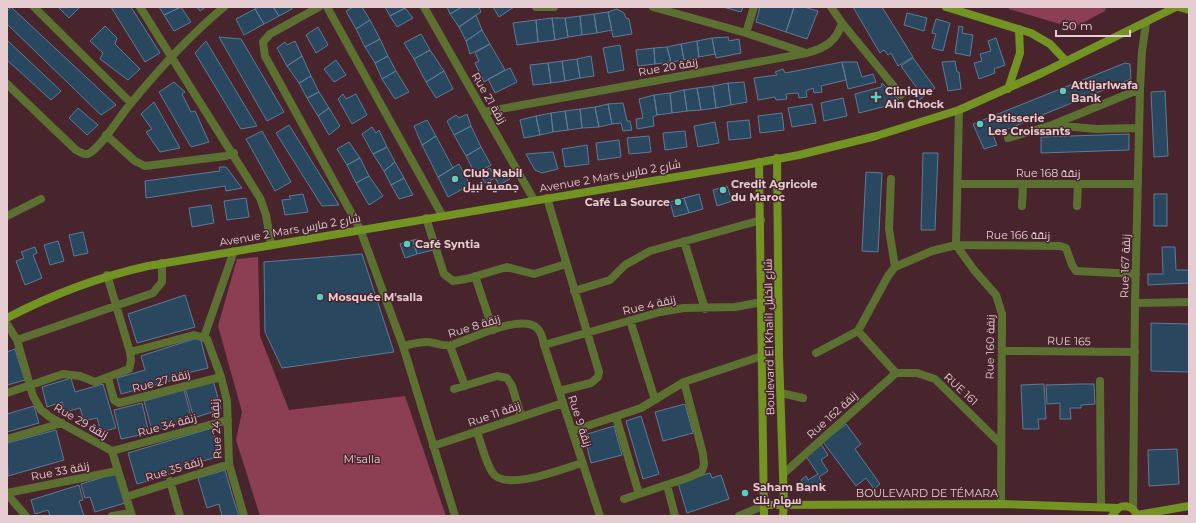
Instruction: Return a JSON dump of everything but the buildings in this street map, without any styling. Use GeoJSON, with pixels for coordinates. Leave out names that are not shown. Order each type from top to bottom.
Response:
{"type":"FeatureCollection","features":[{"type":"Feature","properties":{"kind":"main road"},"geometry":{"type":"LineString","coordinates":[[946,7],[1031,33],[1050,44],[1066,61]]}},
{"type":"Feature","properties":{"kind":"main road","name":"Avenue 2 Mars شارع 2 مارس"},"geometry":{"type":"LineString","coordinates":[[7,318],[53,295],[108,275],[162,263],[759,162],[876,136],[959,110],[1008,89],[1146,23],[1176,7]]}},
{"type":"Feature","properties":{"kind":"main road"},"geometry":{"type":"LineString","coordinates":[[1180,7],[1189,10]]}},
{"type":"Feature","properties":{"kind":"main road"},"geometry":{"type":"LineString","coordinates":[[1008,89],[1020,53],[1019,29]]}},
{"type":"Feature","properties":{"kind":"main road","name":"Boulevard El Khalil شارع الخليل"},"geometry":{"type":"LineString","coordinates":[[777,158],[780,393],[784,504],[783,516]]}},
{"type":"Feature","properties":{"kind":"main road","name":"Boulevard El Khalil شارع الخليل"},"geometry":{"type":"LineString","coordinates":[[759,162],[764,516]]}},
{"type":"Feature","properties":{"kind":"main road","name":"BOULEVARD DE TÉMARA"},"geometry":{"type":"LineString","coordinates":[[765,504],[1001,504],[1101,506],[1118,508],[1126,506],[1136,513]]}},
{"type":"Feature","properties":{"kind":"main road"},"geometry":{"type":"LineString","coordinates":[[1136,513],[1189,506]]}},
{"type":"Feature","properties":{"kind":"main road"},"geometry":{"type":"LineString","coordinates":[[1112,516],[1118,508]]}},
{"type":"Feature","properties":{"kind":"street"},"geometry":{"type":"LineString","coordinates":[[34,7],[131,103]]}},
{"type":"Feature","properties":{"kind":"street"},"geometry":{"type":"LineString","coordinates":[[140,7],[234,153],[260,198],[266,215],[271,244]]}},
{"type":"Feature","properties":{"kind":"street"},"geometry":{"type":"LineString","coordinates":[[7,84],[76,150],[84,154],[88,154],[93,151],[131,103],[196,30],[224,7]]}},
{"type":"Feature","properties":{"kind":"street"},"geometry":{"type":"LineString","coordinates":[[319,7],[270,34],[264,39],[262,45],[265,56],[272,70],[360,229],[403,346],[455,516]]}},
{"type":"Feature","properties":{"kind":"street"},"geometry":{"type":"LineString","coordinates":[[327,7],[442,216]]}},
{"type":"Feature","properties":{"kind":"street","name":"Rue 21 زنقة"},"geometry":{"type":"LineString","coordinates":[[424,7],[534,200]]}},
{"type":"Feature","properties":{"kind":"street"},"geometry":{"type":"LineString","coordinates":[[536,7],[554,7]]}},
{"type":"Feature","properties":{"kind":"street"},"geometry":{"type":"LineString","coordinates":[[653,7],[746,33],[807,53]]}},
{"type":"Feature","properties":{"kind":"street"},"geometry":{"type":"LineString","coordinates":[[746,33],[754,7]]}},
{"type":"Feature","properties":{"kind":"street"},"geometry":{"type":"LineString","coordinates":[[831,7],[842,23],[901,95]]}},
{"type":"Feature","properties":{"kind":"street","name":"Rue 20 زنقة"},"geometry":{"type":"LineString","coordinates":[[484,112],[807,53],[822,49],[830,44],[838,34],[842,23]]}},
{"type":"Feature","properties":{"kind":"street","name":"Rue 167 زنقة"},"geometry":{"type":"LineString","coordinates":[[1136,513],[1135,303],[1140,89],[1142,52],[1146,23]]}},
{"type":"Feature","properties":{"kind":"street"},"geometry":{"type":"LineString","coordinates":[[1008,138],[1052,125],[1140,89]]}},
{"type":"Feature","properties":{"kind":"street"},"geometry":{"type":"LineString","coordinates":[[816,353],[858,331],[888,276],[896,267],[932,251],[956,245],[959,110]]}},
{"type":"Feature","properties":{"kind":"street"},"geometry":{"type":"LineString","coordinates":[[1052,125],[1096,129],[1139,128]]}},
{"type":"Feature","properties":{"kind":"street"},"geometry":{"type":"LineString","coordinates":[[106,135],[135,161],[145,166],[226,156],[234,153]]}},
{"type":"Feature","properties":{"kind":"street"},"geometry":{"type":"LineString","coordinates":[[891,179],[889,230],[896,267]]}},
{"type":"Feature","properties":{"kind":"street","name":"Rue 168 زنقة"},"geometry":{"type":"LineString","coordinates":[[958,184],[1138,184]]}},
{"type":"Feature","properties":{"kind":"street"},"geometry":{"type":"LineString","coordinates":[[1022,206],[1023,184]]}},
{"type":"Feature","properties":{"kind":"street"},"geometry":{"type":"LineString","coordinates":[[1077,206],[1078,184]]}},
{"type":"Feature","properties":{"kind":"street"},"geometry":{"type":"LineString","coordinates":[[547,198],[574,291],[598,365],[598,377],[595,380],[559,391]]}},
{"type":"Feature","properties":{"kind":"street"},"geometry":{"type":"LineString","coordinates":[[7,216],[41,199]]}},
{"type":"Feature","properties":{"kind":"street"},"geometry":{"type":"LineString","coordinates":[[426,218],[440,265],[446,278],[457,281],[507,267],[534,274],[566,264]]}},
{"type":"Feature","properties":{"kind":"street"},"geometry":{"type":"LineString","coordinates":[[574,291],[610,280],[625,265],[650,251],[761,220]]}},
{"type":"Feature","properties":{"kind":"street"},"geometry":{"type":"LineString","coordinates":[[684,241],[705,309]]}},
{"type":"Feature","properties":{"kind":"street","name":"Rue 166 زنقة"},"geometry":{"type":"LineString","coordinates":[[956,245],[1060,246],[1066,248],[1072,265],[1076,271],[1136,274]]}},
{"type":"Feature","properties":{"kind":"street","name":"Rue 160 زنقة"},"geometry":{"type":"LineString","coordinates":[[956,245],[974,270],[993,290],[999,301],[1002,314],[1000,443],[1001,504]]}},
{"type":"Feature","properties":{"kind":"street"},"geometry":{"type":"LineString","coordinates":[[130,352],[188,336],[194,335],[204,337],[234,250]]}},
{"type":"Feature","properties":{"kind":"street"},"geometry":{"type":"LineString","coordinates":[[17,340],[153,293],[162,282],[162,263]]}},
{"type":"Feature","properties":{"kind":"street"},"geometry":{"type":"LineString","coordinates":[[7,393],[63,374],[80,376],[95,382],[129,369],[131,361],[130,352],[108,275]]}},
{"type":"Feature","properties":{"kind":"street"},"geometry":{"type":"LineString","coordinates":[[475,276],[493,330]]}},
{"type":"Feature","properties":{"kind":"street","name":"Rue 4 زنقة"},"geometry":{"type":"LineString","coordinates":[[544,345],[660,312],[684,308],[705,309],[748,306],[762,302]]}},
{"type":"Feature","properties":{"kind":"street"},"geometry":{"type":"LineString","coordinates":[[1135,303],[1189,302]]}},
{"type":"Feature","properties":{"kind":"street"},"geometry":{"type":"LineString","coordinates":[[630,320],[654,400]]}},
{"type":"Feature","properties":{"kind":"street","name":"Rue 29 زنقة"},"geometry":{"type":"LineString","coordinates":[[7,324],[17,340],[29,385],[36,403],[41,410],[112,451],[117,471],[132,514]]}},
{"type":"Feature","properties":{"kind":"street","name":"Rue 8 زنقة"},"geometry":{"type":"LineString","coordinates":[[403,346],[426,342],[450,346],[493,330],[516,325],[530,325],[540,332]]}},
{"type":"Feature","properties":{"kind":"street"},"geometry":{"type":"LineString","coordinates":[[858,331],[896,373]]}},
{"type":"Feature","properties":{"kind":"street","name":"Rue 9 زنقة"},"geometry":{"type":"LineString","coordinates":[[540,332],[600,516]]}},
{"type":"Feature","properties":{"kind":"street","name":"Rue 24 زنقة"},"geometry":{"type":"LineString","coordinates":[[204,337],[210,344],[227,401],[229,464],[244,516]]}},
{"type":"Feature","properties":{"kind":"street"},"geometry":{"type":"LineString","coordinates":[[450,346],[465,386]]}},
{"type":"Feature","properties":{"kind":"street","name":"RUE 165"},"geometry":{"type":"LineString","coordinates":[[1002,351],[1135,352]]}},
{"type":"Feature","properties":{"kind":"street"},"geometry":{"type":"LineString","coordinates":[[572,431],[616,418],[641,408],[684,382],[762,356]]}},
{"type":"Feature","properties":{"kind":"street","name":"RUE 161"},"geometry":{"type":"LineString","coordinates":[[896,373],[917,373],[935,379],[1000,443]]}},
{"type":"Feature","properties":{"kind":"street","name":"Rue 162 زنقة"},"geometry":{"type":"LineString","coordinates":[[783,474],[896,373]]}},
{"type":"Feature","properties":{"kind":"street"},"geometry":{"type":"LineString","coordinates":[[454,389],[497,376],[507,378],[512,386],[521,416]]}},
{"type":"Feature","properties":{"kind":"street","name":"Rue 27 زنقة"},"geometry":{"type":"LineString","coordinates":[[108,378],[115,402],[122,403],[221,377]]}},
{"type":"Feature","properties":{"kind":"street"},"geometry":{"type":"LineString","coordinates":[[1100,381],[1101,506]]}},
{"type":"Feature","properties":{"kind":"street"},"geometry":{"type":"LineString","coordinates":[[624,499],[698,474],[702,471],[704,465],[703,454],[684,382]]}},
{"type":"Feature","properties":{"kind":"street"},"geometry":{"type":"LineString","coordinates":[[780,393],[803,398]]}},
{"type":"Feature","properties":{"kind":"street","name":"Rue 11 زنقة"},"geometry":{"type":"LineString","coordinates":[[433,446],[563,403]]}},
{"type":"Feature","properties":{"kind":"street"},"geometry":{"type":"LineString","coordinates":[[616,418],[639,494]]}},
{"type":"Feature","properties":{"kind":"street","name":"Rue 34 زنقة"},"geometry":{"type":"LineString","coordinates":[[112,451],[228,420]]}},
{"type":"Feature","properties":{"kind":"street"},"geometry":{"type":"LineString","coordinates":[[7,439],[62,423]]}},
{"type":"Feature","properties":{"kind":"street"},"geometry":{"type":"LineString","coordinates":[[476,431],[492,472],[500,477],[524,480],[582,463]]}},
{"type":"Feature","properties":{"kind":"street","name":"Rue 35 زنقة"},"geometry":{"type":"LineString","coordinates":[[126,497],[170,481],[229,464]]}},
{"type":"Feature","properties":{"kind":"street","name":"Rue 33 زنقة"},"geometry":{"type":"LineString","coordinates":[[7,494],[117,471]]}},
{"type":"Feature","properties":{"kind":"street"},"geometry":{"type":"LineString","coordinates":[[170,481],[180,516]]}},
{"type":"Feature","properties":{"kind":"street"},"geometry":{"type":"LineString","coordinates":[[667,485],[675,516]]}},
{"type":"Feature","properties":{"kind":"street"},"geometry":{"type":"LineString","coordinates":[[7,494],[26,516]]}},
{"type":"Feature","properties":{"kind":"street","name":"BOULEVARD DE TÉMARA"},"geometry":{"type":"LineString","coordinates":[[739,516],[765,504]]}},
{"type":"Feature","properties":{"kind":"street"},"geometry":{"type":"LineString","coordinates":[[112,516],[132,514]]}},
{"type":"Feature","properties":{"kind":"green space"},"geometry":{"type":"Polygon","coordinates":[[[1009,7],[1106,7],[1105,11],[1073,28],[1009,9],[1009,7]]]}},
{"type":"Feature","properties":{"kind":"green space","name":"M'salla"},"geometry":{"type":"Polygon","coordinates":[[[258,257],[260,336],[289,410],[405,396],[446,516],[260,516],[236,440],[242,412],[218,326],[237,259],[258,257]]]}},
{"type":"Feature","properties":{"kind":"place","name":"Attijarlwafa Bank"},"geometry":{"type":"Point","coordinates":[1063,91]}},
{"type":"Feature","properties":{"kind":"place","name":"Clinique Ain Chock"},"geometry":{"type":"Point","coordinates":[876,97]}},
{"type":"Feature","properties":{"kind":"place","name":"Patisserie Les Croissants"},"geometry":{"type":"Point","coordinates":[980,124]}},
{"type":"Feature","properties":{"kind":"place","name":"Club Nabil جمعية نبيل"},"geometry":{"type":"Point","coordinates":[455,179]}},
{"type":"Feature","properties":{"kind":"place","name":"Credit Agricole du Maroc"},"geometry":{"type":"Point","coordinates":[723,190]}},
{"type":"Feature","properties":{"kind":"place","name":"Café La Source"},"geometry":{"type":"Point","coordinates":[678,202]}},
{"type":"Feature","properties":{"kind":"place","name":"Café Syntia"},"geometry":{"type":"Point","coordinates":[407,244]}},
{"type":"Feature","properties":{"kind":"place","name":"Mosquée M'salla"},"geometry":{"type":"Point","coordinates":[320,297]}},
{"type":"Feature","properties":{"kind":"place","name":"Saham Bank سهام بنك"},"geometry":{"type":"Point","coordinates":[745,493]}}]}
